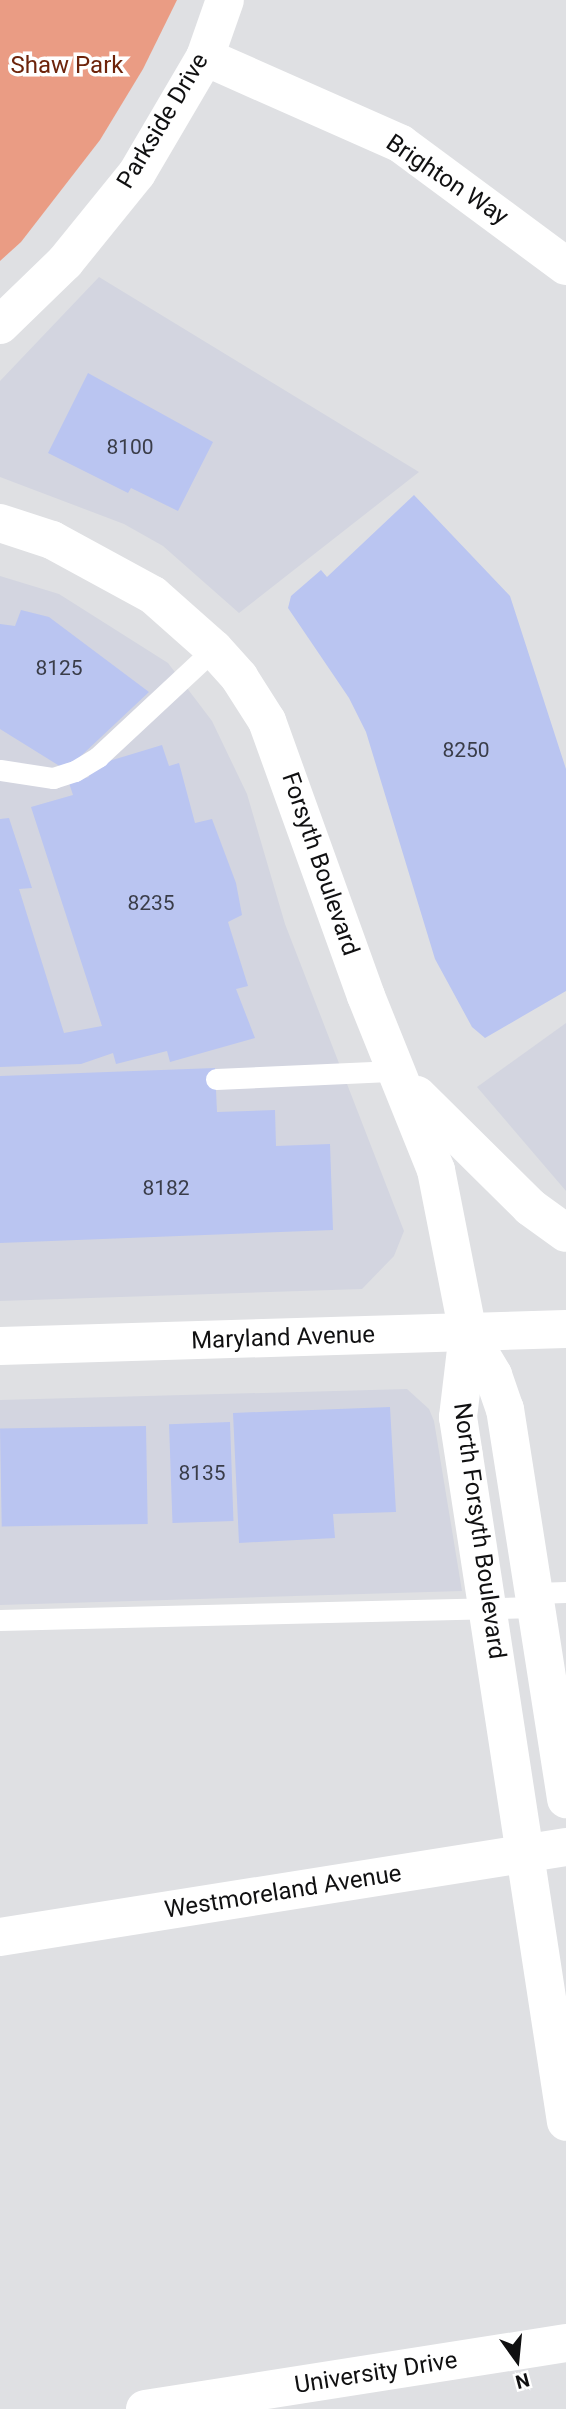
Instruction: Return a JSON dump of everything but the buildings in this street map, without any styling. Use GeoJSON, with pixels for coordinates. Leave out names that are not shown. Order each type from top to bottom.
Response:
{"type":"FeatureCollection","features":[{"type":"Feature","properties":{"kind":"street","name":"Parkside Drive"},"geometry":{"type":"LineString","coordinates":[[0,325],[65,262],[137,173],[205,57],[225,0]]}},
{"type":"Feature","properties":{"kind":"street","name":"Brighton Way"},"geometry":{"type":"LineString","coordinates":[[205,57],[401,145],[566,266]]}},
{"type":"Feature","properties":{"kind":"street","name":"Forsyth Boulevard"},"geometry":{"type":"LineString","coordinates":[[0,523],[99,563],[153,595],[214,649],[239,677],[267,721],[395,1071],[436,1170],[468,1332]]}},
{"type":"Feature","properties":{"kind":"street"},"geometry":{"type":"LineString","coordinates":[[395,1071],[474,1154],[566,1233]]}},
{"type":"Feature","properties":{"kind":"street","name":"Maryland Avenue"},"geometry":{"type":"LineString","coordinates":[[0,1346],[566,1329]]}},
{"type":"Feature","properties":{"kind":"street","name":"North Forsyth Boulevard"},"geometry":{"type":"LineString","coordinates":[[468,1332],[493,1375],[505,1409],[545,1597],[566,1799]]}},
{"type":"Feature","properties":{"kind":"street","name":"North Forsyth Boulevard"},"geometry":{"type":"LineString","coordinates":[[468,1332],[458,1417],[490,1607],[566,2122]]}},
{"type":"Feature","properties":{"kind":"street","name":"Westmoreland Avenue"},"geometry":{"type":"LineString","coordinates":[[0,1937],[566,1847]]}},
{"type":"Feature","properties":{"kind":"street","name":"University Drive"},"geometry":{"type":"LineString","coordinates":[[145,2409],[566,2343]]}},
{"type":"Feature","properties":{"kind":"lane"},"geometry":{"type":"LineString","coordinates":[[0,770],[53,778],[75,771],[107,749],[214,649]]}},
{"type":"Feature","properties":{"kind":"lane"},"geometry":{"type":"LineString","coordinates":[[216,1079],[395,1071]]}},
{"type":"Feature","properties":{"kind":"lane"},"geometry":{"type":"LineString","coordinates":[[0,1620],[490,1607],[545,1597]]}},
{"type":"Feature","properties":{"kind":"shaded area"},"geometry":{"type":"Polygon","coordinates":[[[99,277],[419,472],[239,613],[163,546],[124,524],[0,477],[0,381],[99,277]]]}},
{"type":"Feature","properties":{"kind":"shaded area"},"geometry":{"type":"Polygon","coordinates":[[[0,576],[59,594],[168,663],[212,721],[247,794],[285,924],[404,1231],[394,1256],[362,1289],[0,1301],[0,576]]]}},
{"type":"Feature","properties":{"kind":"shaded area"},"geometry":{"type":"Polygon","coordinates":[[[566,1023],[566,1191],[477,1087],[566,1023]]]}},
{"type":"Feature","properties":{"kind":"shaded area"},"geometry":{"type":"Polygon","coordinates":[[[407,1389],[429,1409],[434,1421],[462,1591],[0,1605],[0,1400],[407,1389]]]}},
{"type":"Feature","properties":{"kind":"green space","name":"Shaw Park"},"geometry":{"type":"Polygon","coordinates":[[[0,0],[177,0],[143,69],[100,140],[21,242],[0,261],[0,0]]]}}]}
